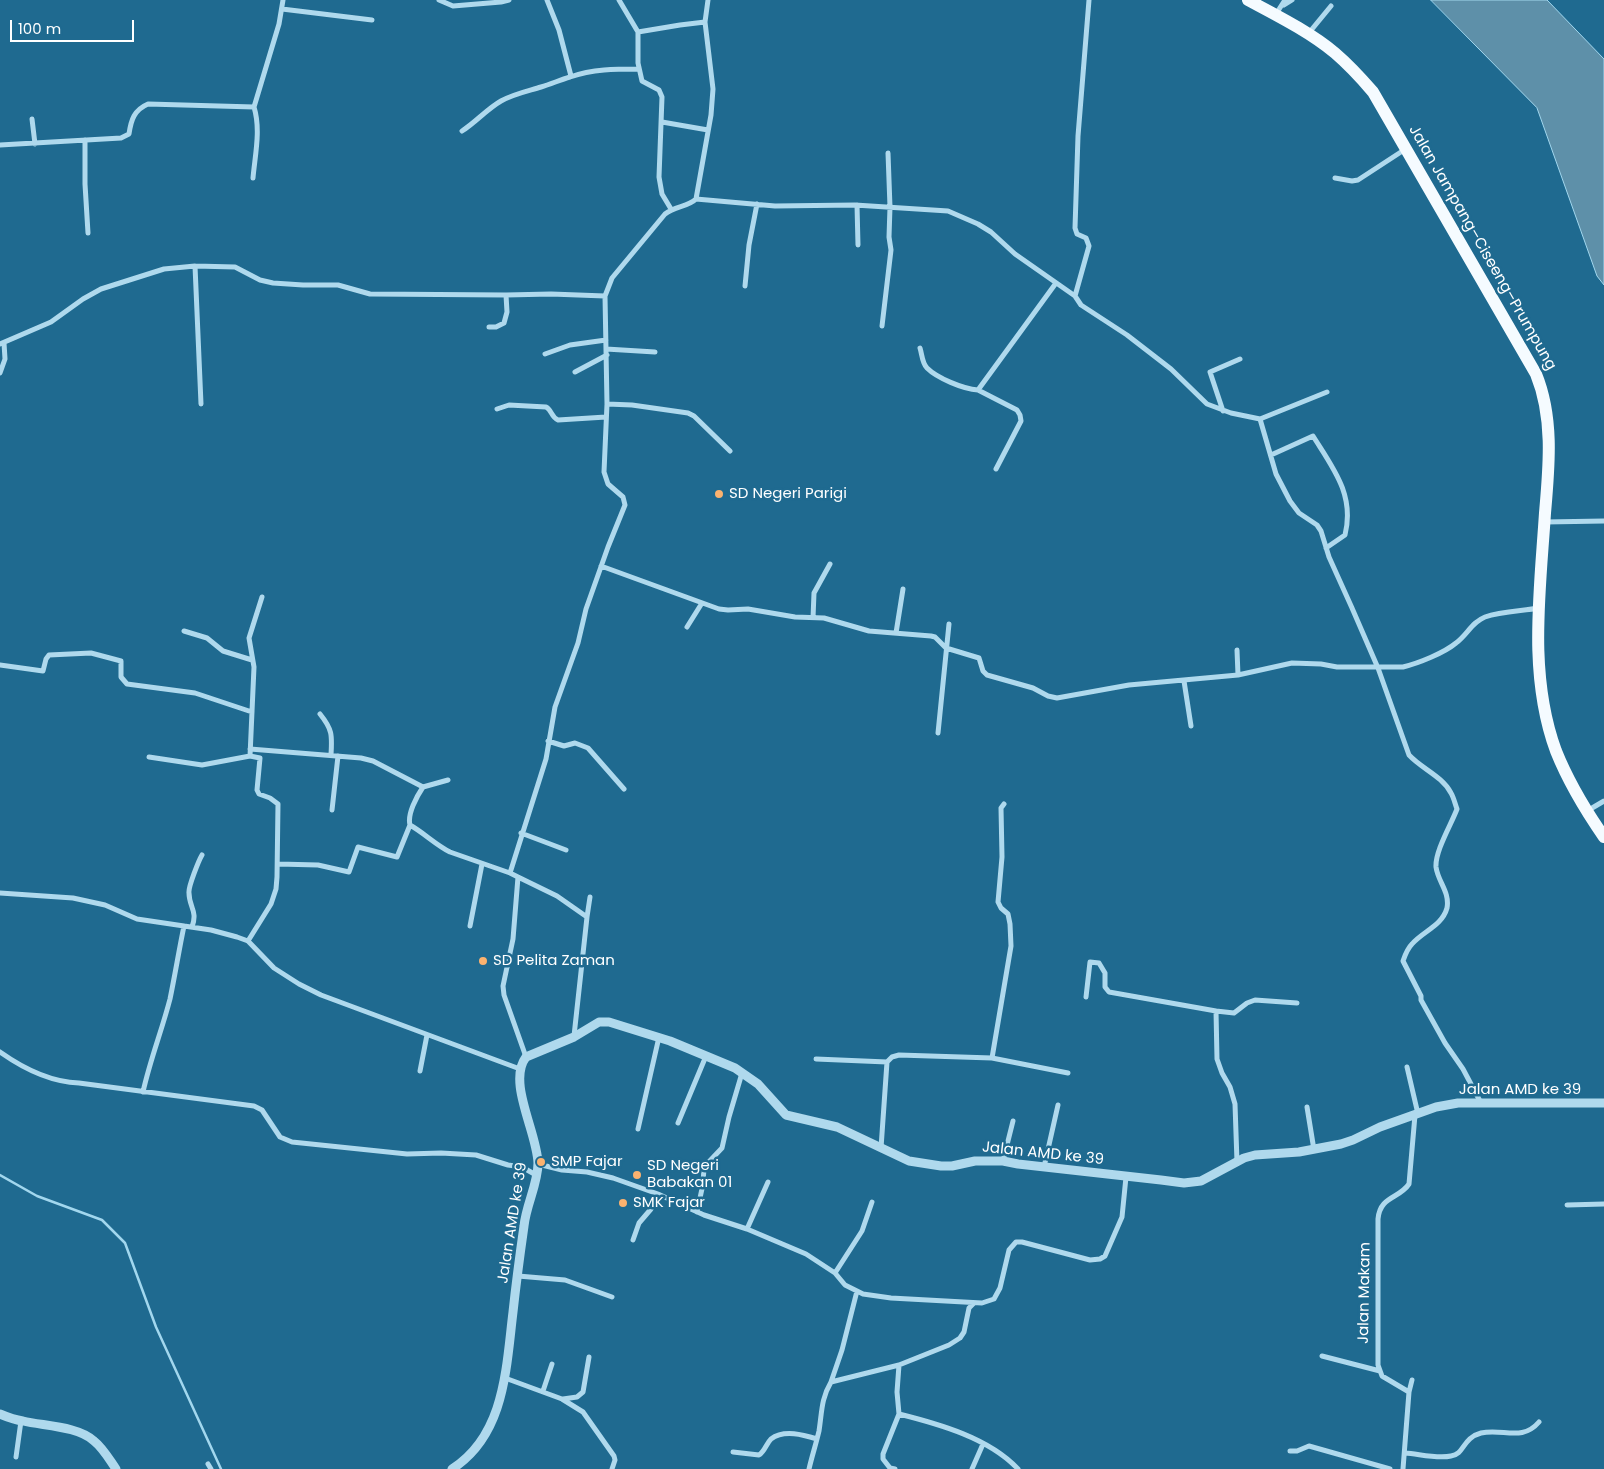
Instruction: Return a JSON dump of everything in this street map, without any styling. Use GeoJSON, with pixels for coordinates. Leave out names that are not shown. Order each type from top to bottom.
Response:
{"type":"FeatureCollection","features":[{"type":"Feature","properties":{"kind":"main road","name":"Jalan Jampang–Ciseeng–Prumpung"},"geometry":{"type":"LineString","coordinates":[[1248,0],[1282,7],[1308,35],[1333,51],[1360,76],[1373,92],[1536,374],[1547,416],[1548,468],[1539,608],[1539,661],[1544,703],[1549,727],[1563,766],[1587,811],[1604,837]]}},
{"type":"Feature","properties":{"kind":"street"},"geometry":{"type":"LineString","coordinates":[[253,178],[258,130],[254,107],[283,0]]}},
{"type":"Feature","properties":{"kind":"street"},"geometry":{"type":"LineString","coordinates":[[439,0],[453,6],[509,0]]}},
{"type":"Feature","properties":{"kind":"street"},"geometry":{"type":"LineString","coordinates":[[548,0],[559,30],[571,76]]}},
{"type":"Feature","properties":{"kind":"street"},"geometry":{"type":"LineString","coordinates":[[620,0],[638,32],[638,69],[642,81],[661,92],[662,122],[659,177],[662,194],[671,209]]}},
{"type":"Feature","properties":{"kind":"street"},"geometry":{"type":"LineString","coordinates":[[696,199],[713,89],[706,22],[708,0]]}},
{"type":"Feature","properties":{"kind":"street"},"geometry":{"type":"LineString","coordinates":[[1074,296],[1089,246],[1086,238],[1077,234],[1075,228],[1078,136],[1089,0]]}},
{"type":"Feature","properties":{"kind":"street"},"geometry":{"type":"LineString","coordinates":[[1282,7],[1292,0]]}},
{"type":"Feature","properties":{"kind":"street"},"geometry":{"type":"LineString","coordinates":[[1308,35],[1330,6]]}},
{"type":"Feature","properties":{"kind":"street"},"geometry":{"type":"LineString","coordinates":[[282,9],[372,20]]}},
{"type":"Feature","properties":{"kind":"street"},"geometry":{"type":"LineString","coordinates":[[638,32],[706,22]]}},
{"type":"Feature","properties":{"kind":"street"},"geometry":{"type":"LineString","coordinates":[[462,131],[503,100],[571,76],[611,69],[638,69]]}},
{"type":"Feature","properties":{"kind":"street"},"geometry":{"type":"LineString","coordinates":[[0,146],[108,140],[126,136],[129,134],[131,120],[139,108],[148,104],[254,107]]}},
{"type":"Feature","properties":{"kind":"street"},"geometry":{"type":"LineString","coordinates":[[32,119],[35,144]]}},
{"type":"Feature","properties":{"kind":"street"},"geometry":{"type":"LineString","coordinates":[[662,122],[708,130]]}},
{"type":"Feature","properties":{"kind":"street"},"geometry":{"type":"LineString","coordinates":[[85,140],[88,233]]}},
{"type":"Feature","properties":{"kind":"street"},"geometry":{"type":"LineString","coordinates":[[1336,178],[1352,181],[1358,180],[1407,148]]}},
{"type":"Feature","properties":{"kind":"street"},"geometry":{"type":"LineString","coordinates":[[882,326],[891,256],[888,153]]}},
{"type":"Feature","properties":{"kind":"street"},"geometry":{"type":"LineString","coordinates":[[510,873],[546,759],[555,706],[578,643],[586,608],[625,505],[623,497],[608,484],[604,472],[607,404],[605,296],[612,278],[671,209],[689,204],[696,199],[775,206],[857,205],[940,210],[956,214],[991,232],[1015,254],[1074,296],[1081,305],[1127,335],[1170,369],[1207,404],[1223,411],[1260,420],[1327,392]]}},
{"type":"Feature","properties":{"kind":"street"},"geometry":{"type":"LineString","coordinates":[[745,286],[749,245],[757,204]]}},
{"type":"Feature","properties":{"kind":"street"},"geometry":{"type":"LineString","coordinates":[[857,205],[858,245]]}},
{"type":"Feature","properties":{"kind":"street"},"geometry":{"type":"LineString","coordinates":[[0,373],[5,359],[2,344],[51,322],[83,299],[101,290],[158,270],[194,266],[235,267],[260,280],[273,283],[338,285],[370,294],[551,294],[605,296]]}},
{"type":"Feature","properties":{"kind":"street"},"geometry":{"type":"LineString","coordinates":[[194,266],[201,404]]}},
{"type":"Feature","properties":{"kind":"street"},"geometry":{"type":"LineString","coordinates":[[978,390],[1056,283]]}},
{"type":"Feature","properties":{"kind":"street"},"geometry":{"type":"LineString","coordinates":[[489,328],[504,323],[507,312],[506,295]]}},
{"type":"Feature","properties":{"kind":"street"},"geometry":{"type":"LineString","coordinates":[[545,354],[570,344],[606,340]]}},
{"type":"Feature","properties":{"kind":"street"},"geometry":{"type":"LineString","coordinates":[[920,348],[927,368],[952,384],[968,390],[978,390],[1017,410],[1021,421],[996,469]]}},
{"type":"Feature","properties":{"kind":"street"},"geometry":{"type":"LineString","coordinates":[[606,349],[654,352]]}},
{"type":"Feature","properties":{"kind":"street"},"geometry":{"type":"LineString","coordinates":[[575,372],[607,355]]}},
{"type":"Feature","properties":{"kind":"street"},"geometry":{"type":"LineString","coordinates":[[1223,411],[1210,372],[1240,359]]}},
{"type":"Feature","properties":{"kind":"street"},"geometry":{"type":"LineString","coordinates":[[607,404],[632,405],[688,413],[701,422],[730,450]]}},
{"type":"Feature","properties":{"kind":"street"},"geometry":{"type":"LineString","coordinates":[[497,409],[509,405],[546,407],[550,409],[554,418],[558,420],[606,417]]}},
{"type":"Feature","properties":{"kind":"street"},"geometry":{"type":"LineString","coordinates":[[1260,420],[1276,474],[1290,501],[1299,513],[1320,527],[1326,548],[1378,668],[1409,755],[1418,765],[1437,776],[1451,793],[1457,809],[1437,858],[1436,867],[1447,893],[1447,907],[1439,922],[1412,944],[1403,960],[1421,1000],[1445,1043],[1463,1069],[1480,1103]]}},
{"type":"Feature","properties":{"kind":"street"},"geometry":{"type":"LineString","coordinates":[[1271,455],[1313,436],[1331,465],[1343,487],[1348,505],[1348,525],[1345,535],[1326,548]]}},
{"type":"Feature","properties":{"kind":"street"},"geometry":{"type":"LineString","coordinates":[[1545,522],[1604,521]]}},
{"type":"Feature","properties":{"kind":"street"},"geometry":{"type":"LineString","coordinates":[[813,618],[814,593],[830,564]]}},
{"type":"Feature","properties":{"kind":"street"},"geometry":{"type":"LineString","coordinates":[[601,566],[724,610],[748,609],[795,617],[836,621],[864,630],[935,637],[946,648],[976,656],[987,675],[1032,688],[1052,697],[1062,698],[1128,685],[1238,675],[1297,663],[1336,667],[1403,667],[1457,643],[1475,623],[1485,617],[1539,608]]}},
{"type":"Feature","properties":{"kind":"street"},"geometry":{"type":"LineString","coordinates":[[896,632],[903,589]]}},
{"type":"Feature","properties":{"kind":"street"},"geometry":{"type":"LineString","coordinates":[[250,756],[254,667],[249,644],[250,631],[262,597]]}},
{"type":"Feature","properties":{"kind":"street"},"geometry":{"type":"LineString","coordinates":[[687,628],[702,603]]}},
{"type":"Feature","properties":{"kind":"street"},"geometry":{"type":"LineString","coordinates":[[938,733],[948,624]]}},
{"type":"Feature","properties":{"kind":"street"},"geometry":{"type":"LineString","coordinates":[[184,631],[207,638],[224,651],[252,660]]}},
{"type":"Feature","properties":{"kind":"street"},"geometry":{"type":"LineString","coordinates":[[1237,650],[1238,675]]}},
{"type":"Feature","properties":{"kind":"street"},"geometry":{"type":"LineString","coordinates":[[0,665],[43,671],[49,655],[91,653],[121,661],[121,678],[128,684],[196,693],[252,712]]}},
{"type":"Feature","properties":{"kind":"street"},"geometry":{"type":"LineString","coordinates":[[1184,681],[1191,726]]}},
{"type":"Feature","properties":{"kind":"street"},"geometry":{"type":"LineString","coordinates":[[320,714],[330,728],[332,736],[331,755]]}},
{"type":"Feature","properties":{"kind":"street"},"geometry":{"type":"LineString","coordinates":[[548,741],[564,746],[575,744],[588,748],[624,789]]}},
{"type":"Feature","properties":{"kind":"street"},"geometry":{"type":"LineString","coordinates":[[250,749],[361,758],[373,761],[423,788]]}},
{"type":"Feature","properties":{"kind":"street"},"geometry":{"type":"LineString","coordinates":[[149,757],[202,765],[250,756],[260,758],[257,790],[259,794],[270,798],[278,804],[278,864],[276,889],[271,904],[248,941]]}},
{"type":"Feature","properties":{"kind":"street"},"geometry":{"type":"LineString","coordinates":[[332,810],[338,756]]}},
{"type":"Feature","properties":{"kind":"street"},"geometry":{"type":"LineString","coordinates":[[278,864],[318,865],[349,872],[358,847],[397,857],[410,825],[411,812],[423,788],[448,780]]}},
{"type":"Feature","properties":{"kind":"street"},"geometry":{"type":"LineString","coordinates":[[1587,811],[1604,801]]}},
{"type":"Feature","properties":{"kind":"street"},"geometry":{"type":"LineString","coordinates":[[992,1058],[1011,946],[1008,914],[1001,908],[998,902],[1002,857],[1001,808],[1004,804]]}},
{"type":"Feature","properties":{"kind":"street"},"geometry":{"type":"LineString","coordinates":[[410,825],[425,833],[443,848],[510,873],[557,896],[587,917]]}},
{"type":"Feature","properties":{"kind":"street"},"geometry":{"type":"LineString","coordinates":[[522,833],[566,850]]}},
{"type":"Feature","properties":{"kind":"street"},"geometry":{"type":"LineString","coordinates":[[192,927],[195,913],[188,894],[202,855]]}},
{"type":"Feature","properties":{"kind":"street"},"geometry":{"type":"LineString","coordinates":[[470,926],[482,864]]}},
{"type":"Feature","properties":{"kind":"street"},"geometry":{"type":"LineString","coordinates":[[518,877],[513,939],[504,995],[526,1056]]}},
{"type":"Feature","properties":{"kind":"street"},"geometry":{"type":"LineString","coordinates":[[0,893],[73,898],[105,905],[137,919],[224,933],[248,941],[274,968],[321,995],[520,1069]]}},
{"type":"Feature","properties":{"kind":"street"},"geometry":{"type":"LineString","coordinates":[[574,1037],[590,897]]}},
{"type":"Feature","properties":{"kind":"street"},"geometry":{"type":"LineString","coordinates":[[143,1092],[150,1062],[155,1052],[170,998],[184,926]]}},
{"type":"Feature","properties":{"kind":"street"},"geometry":{"type":"LineString","coordinates":[[1086,997],[1090,962],[1099,963],[1104,970],[1106,987],[1109,992],[1234,1013],[1250,1000],[1297,1004]]}},
{"type":"Feature","properties":{"kind":"street"},"geometry":{"type":"LineString","coordinates":[[1216,1011],[1217,1059],[1230,1087],[1235,1104],[1237,1162]]}},
{"type":"Feature","properties":{"kind":"street","name":"Jalan AMD ke 39"},"geometry":{"type":"LineString","coordinates":[[452,1469],[474,1452],[483,1438],[496,1411],[505,1378],[524,1223],[538,1164],[536,1145],[518,1083],[522,1062],[526,1056],[574,1037],[593,1025],[604,1022],[632,1028],[706,1056],[743,1073],[758,1084],[786,1115],[837,1127],[899,1158],[929,1165],[952,1166],[975,1161],[1003,1161],[1176,1183],[1191,1183],[1201,1181],[1244,1158],[1255,1155],[1314,1150],[1353,1140],[1380,1127],[1445,1105],[1480,1103],[1604,1104]]}},
{"type":"Feature","properties":{"kind":"street"},"geometry":{"type":"LineString","coordinates":[[420,1071],[427,1035]]}},
{"type":"Feature","properties":{"kind":"street"},"geometry":{"type":"LineString","coordinates":[[638,1129],[659,1037]]}},
{"type":"Feature","properties":{"kind":"street"},"geometry":{"type":"LineString","coordinates":[[0,1052],[13,1062],[40,1076],[62,1083],[80,1083],[254,1106],[262,1110],[280,1137],[292,1142],[407,1154],[441,1153],[476,1156],[522,1167],[536,1174]]}},
{"type":"Feature","properties":{"kind":"street"},"geometry":{"type":"LineString","coordinates":[[816,1059],[887,1062],[900,1055],[992,1058],[1068,1073]]}},
{"type":"Feature","properties":{"kind":"street"},"geometry":{"type":"LineString","coordinates":[[678,1123],[706,1056]]}},
{"type":"Feature","properties":{"kind":"street"},"geometry":{"type":"LineString","coordinates":[[881,1148],[887,1062]]}},
{"type":"Feature","properties":{"kind":"street","name":"Jalan Makam"},"geometry":{"type":"LineString","coordinates":[[1380,1372],[1377,1345],[1379,1213],[1384,1203],[1410,1184],[1417,1114],[1407,1067]]}},
{"type":"Feature","properties":{"kind":"street"},"geometry":{"type":"LineString","coordinates":[[697,1212],[704,1184],[704,1167],[722,1148],[729,1117],[743,1073]]}},
{"type":"Feature","properties":{"kind":"street"},"geometry":{"type":"LineString","coordinates":[[1044,1167],[1058,1105]]}},
{"type":"Feature","properties":{"kind":"street"},"geometry":{"type":"LineString","coordinates":[[1307,1107],[1314,1150]]}},
{"type":"Feature","properties":{"kind":"street"},"geometry":{"type":"LineString","coordinates":[[1003,1161],[1013,1121]]}},
{"type":"Feature","properties":{"kind":"street"},"geometry":{"type":"LineString","coordinates":[[538,1164],[612,1178],[658,1194],[697,1212],[747,1229],[806,1254],[835,1273],[845,1285],[857,1291],[892,1298],[974,1303],[989,1302],[997,1294],[1009,1250],[1016,1242],[1090,1260],[1100,1259],[1104,1256],[1122,1217],[1126,1177]]}},
{"type":"Feature","properties":{"kind":"street"},"geometry":{"type":"LineString","coordinates":[[747,1229],[768,1182]]}},
{"type":"Feature","properties":{"kind":"street"},"geometry":{"type":"LineString","coordinates":[[633,1240],[639,1222],[651,1209],[658,1194]]}},
{"type":"Feature","properties":{"kind":"street"},"geometry":{"type":"LineString","coordinates":[[835,1273],[862,1232],[872,1202]]}},
{"type":"Feature","properties":{"kind":"street"},"geometry":{"type":"LineString","coordinates":[[1567,1205],[1604,1204]]}},
{"type":"Feature","properties":{"kind":"street"},"geometry":{"type":"LineString","coordinates":[[518,1276],[565,1280],[612,1297]]}},
{"type":"Feature","properties":{"kind":"street"},"geometry":{"type":"LineString","coordinates":[[808,1469],[817,1439],[824,1393],[842,1350],[857,1291]]}},
{"type":"Feature","properties":{"kind":"street"},"geometry":{"type":"LineString","coordinates":[[830,1382],[899,1365],[949,1345],[960,1338],[964,1332],[969,1308],[974,1303]]}},
{"type":"Feature","properties":{"kind":"street"},"geometry":{"type":"LineString","coordinates":[[1322,1356],[1380,1372],[1382,1376],[1409,1392]]}},
{"type":"Feature","properties":{"kind":"street"},"geometry":{"type":"LineString","coordinates":[[562,1399],[577,1397],[583,1392],[589,1357]]}},
{"type":"Feature","properties":{"kind":"street"},"geometry":{"type":"LineString","coordinates":[[543,1391],[552,1364]]}},
{"type":"Feature","properties":{"kind":"street"},"geometry":{"type":"LineString","coordinates":[[895,1469],[885,1464],[883,1454],[899,1414],[897,1392],[899,1365]]}},
{"type":"Feature","properties":{"kind":"street"},"geometry":{"type":"LineString","coordinates":[[505,1378],[562,1399],[582,1412],[600,1434],[614,1456],[615,1460],[612,1469]]}},
{"type":"Feature","properties":{"kind":"street"},"geometry":{"type":"LineString","coordinates":[[1403,1469],[1409,1392],[1412,1380]]}},
{"type":"Feature","properties":{"kind":"street"},"geometry":{"type":"LineString","coordinates":[[0,1414],[21,1421],[61,1428],[92,1439],[100,1446],[116,1469]]}},
{"type":"Feature","properties":{"kind":"street"},"geometry":{"type":"LineString","coordinates":[[899,1414],[946,1428],[983,1444],[1018,1469]]}},
{"type":"Feature","properties":{"kind":"street"},"geometry":{"type":"LineString","coordinates":[[16,1457],[21,1421]]}},
{"type":"Feature","properties":{"kind":"street"},"geometry":{"type":"LineString","coordinates":[[1405,1453],[1453,1456],[1461,1452],[1467,1441],[1475,1435],[1494,1432],[1524,1433],[1532,1429],[1539,1422]]}},
{"type":"Feature","properties":{"kind":"street"},"geometry":{"type":"LineString","coordinates":[[733,1452],[759,1455],[772,1438],[790,1434],[817,1439]]}},
{"type":"Feature","properties":{"kind":"street"},"geometry":{"type":"LineString","coordinates":[[972,1469],[983,1444]]}},
{"type":"Feature","properties":{"kind":"street"},"geometry":{"type":"LineString","coordinates":[[1290,1451],[1309,1446],[1390,1469]]}},
{"type":"Feature","properties":{"kind":"water"},"geometry":{"type":"Polygon","coordinates":[[[1431,0],[1547,0],[1604,59],[1604,285],[1597,276],[1537,108],[1431,0]]]}},
{"type":"Feature","properties":{"kind":"waterway"},"geometry":{"type":"LineString","coordinates":[[0,1175],[37,1196],[102,1220],[125,1243],[156,1327],[221,1469]]}},
{"type":"Feature","properties":{"kind":"place","name":"SD Negeri Parigi"},"geometry":{"type":"Point","coordinates":[719,494]}},
{"type":"Feature","properties":{"kind":"place","name":"SD Pelita Zaman"},"geometry":{"type":"Point","coordinates":[483,961]}},
{"type":"Feature","properties":{"kind":"place","name":"SMP Fajar"},"geometry":{"type":"Point","coordinates":[541,1162]}},
{"type":"Feature","properties":{"kind":"place","name":"SD Negeri Babakan 01"},"geometry":{"type":"Point","coordinates":[637,1175]}},
{"type":"Feature","properties":{"kind":"place","name":"SMK Fajar"},"geometry":{"type":"Point","coordinates":[623,1203]}}]}
